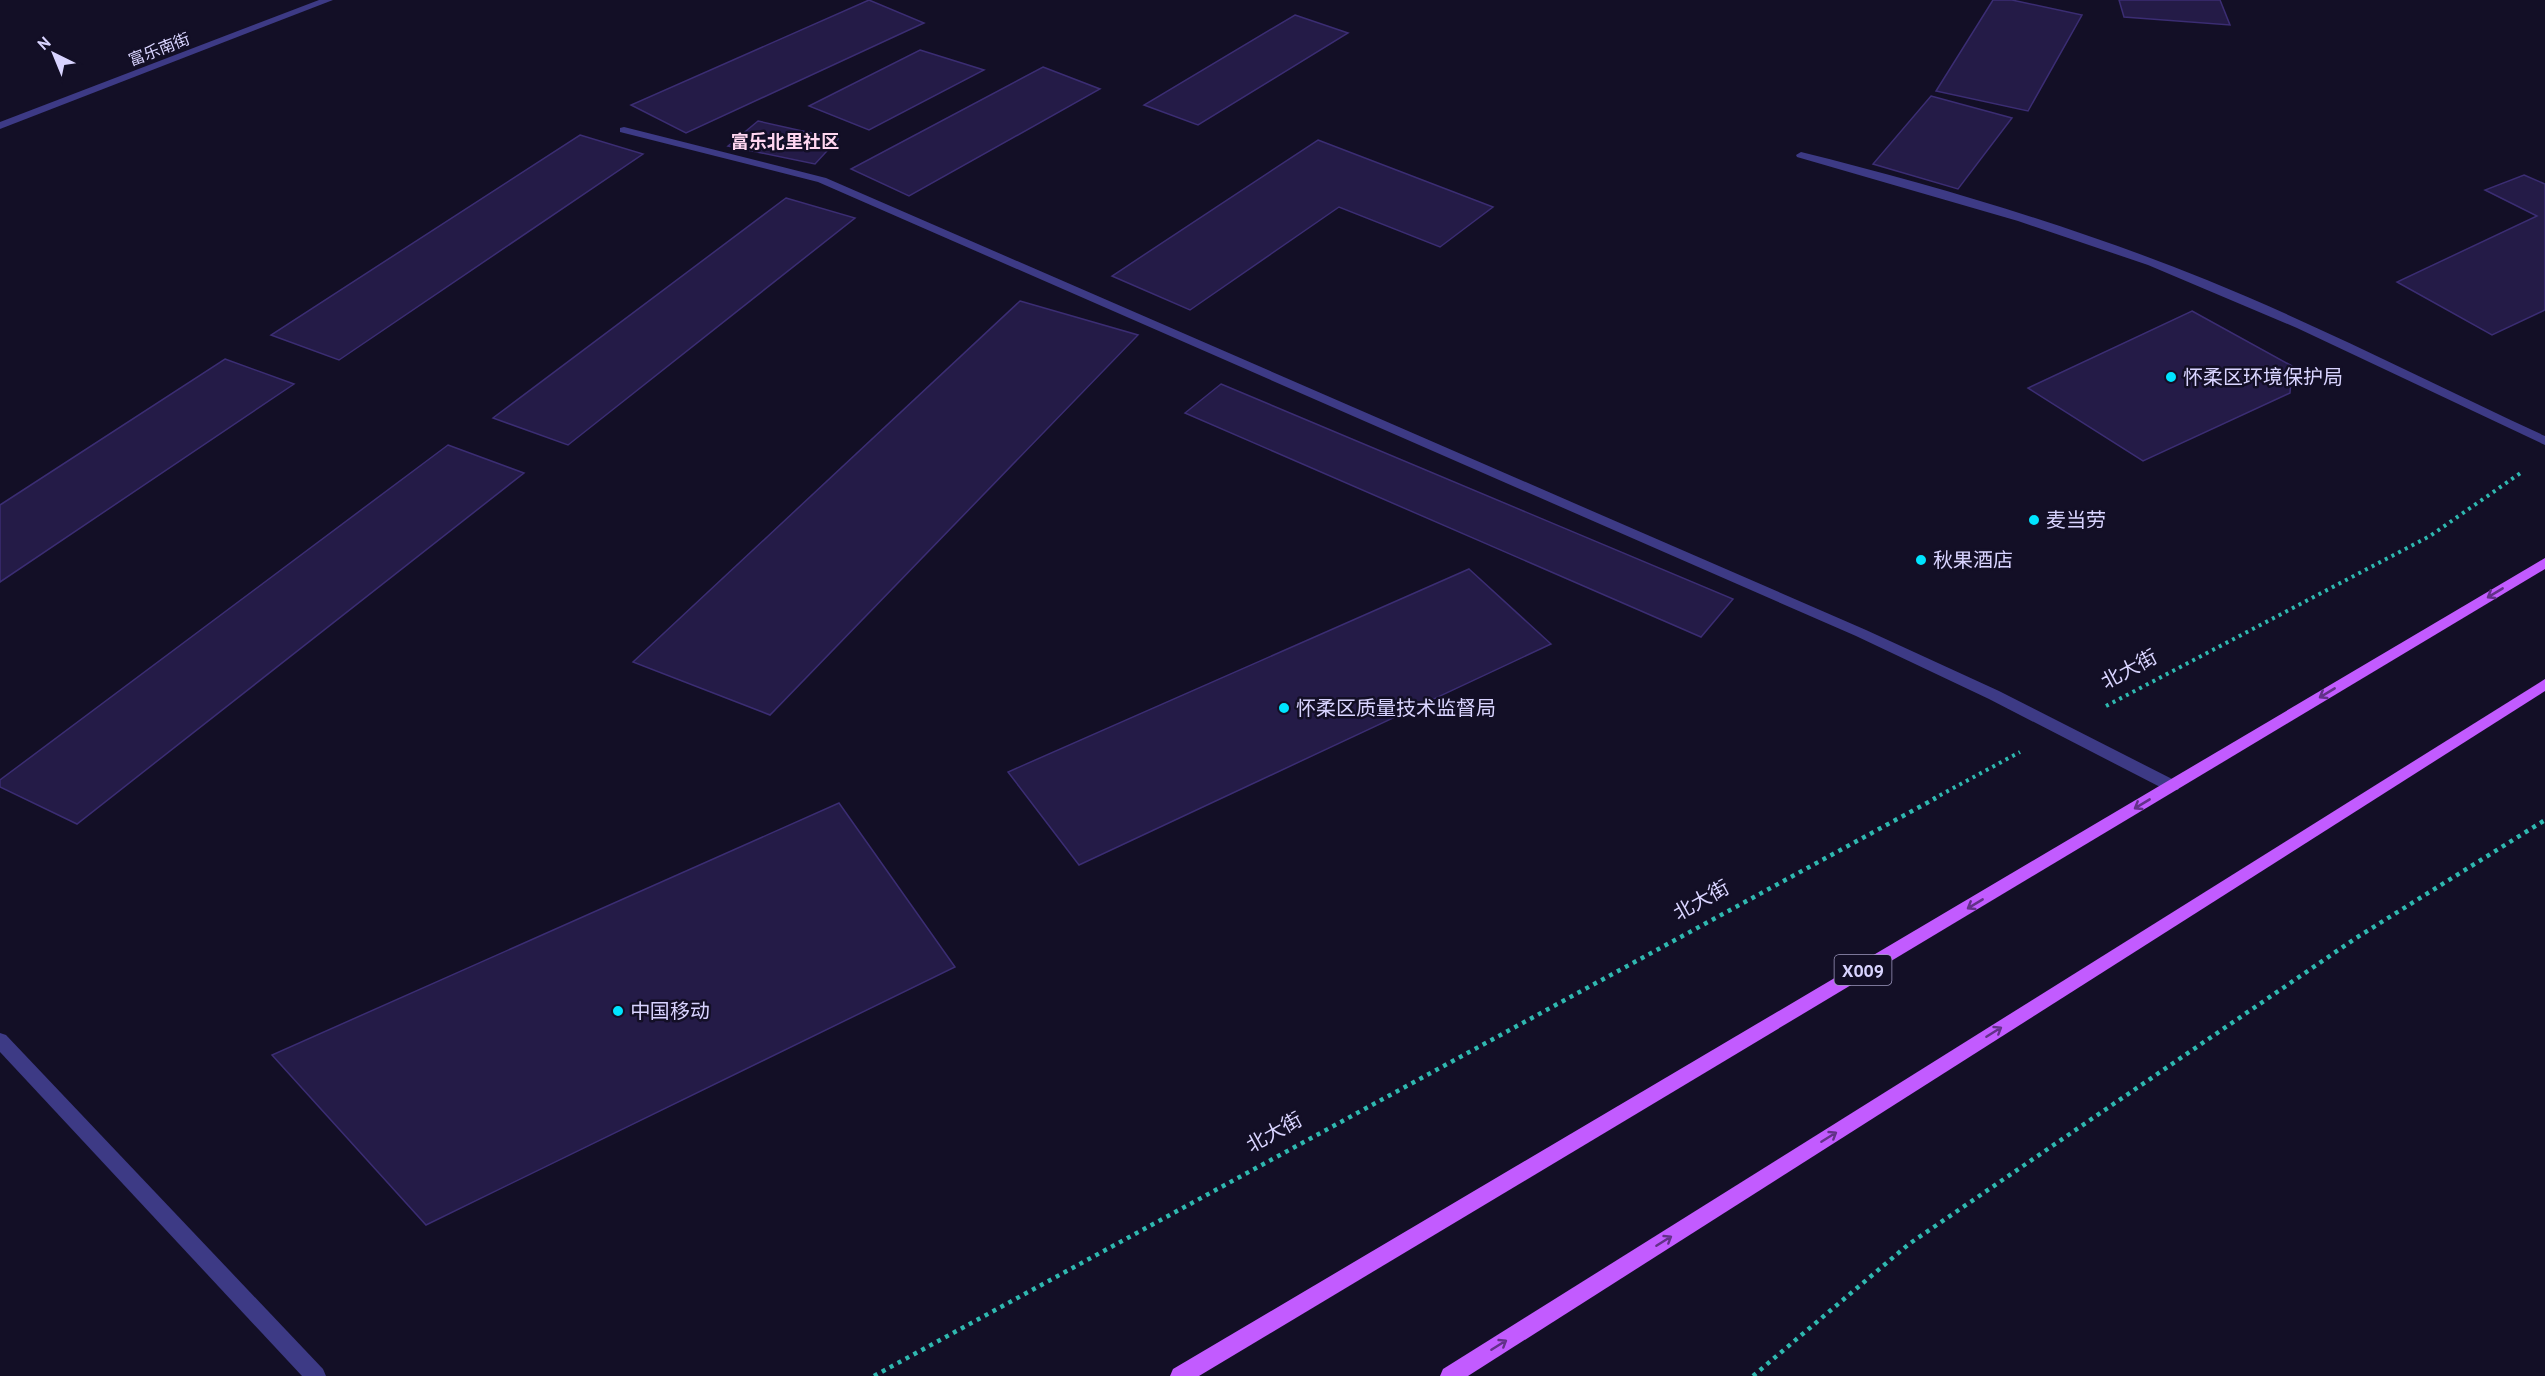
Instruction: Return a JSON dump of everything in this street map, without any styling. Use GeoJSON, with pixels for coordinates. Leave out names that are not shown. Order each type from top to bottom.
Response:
{"type":"FeatureCollection","features":[{"type":"Feature","properties":{"kind":"main road","name":"X009"},"geometry":{"type":"LineString","coordinates":[[1180,1376],[2545,563]]}},
{"type":"Feature","properties":{"kind":"main road"},"geometry":{"type":"LineString","coordinates":[[1450,1376],[2545,684]]}},
{"type":"Feature","properties":{"kind":"street","name":"富乐南街"},"geometry":{"type":"LineString","coordinates":[[0,126],[328,0]]}},
{"type":"Feature","properties":{"kind":"street"},"geometry":{"type":"LineString","coordinates":[[624,130],[822,180],[1861,633],[2062,729],[2172,786]]}},
{"type":"Feature","properties":{"kind":"street"},"geometry":{"type":"LineString","coordinates":[[1801,155],[2037,221],[2153,263],[2286,317],[2436,391],[2545,441]]}},
{"type":"Feature","properties":{"kind":"street"},"geometry":{"type":"LineString","coordinates":[[0,1040],[316,1376]]}},
{"type":"Feature","properties":{"kind":"path","name":"北大街"},"geometry":{"type":"LineString","coordinates":[[874,1376],[2062,729],[2430,536],[2526,469]]}},
{"type":"Feature","properties":{"kind":"path"},"geometry":{"type":"LineString","coordinates":[[1752,1376],[1909,1244],[2356,938],[2545,820]]}},
{"type":"Feature","properties":{"kind":"building"},"geometry":{"type":"Polygon","coordinates":[[[869,0],[924,23],[686,133],[631,105],[869,0]]]}},
{"type":"Feature","properties":{"kind":"building"},"geometry":{"type":"Polygon","coordinates":[[[1993,0],[2012,0],[2082,15],[2028,111],[1936,91],[1993,0]]]}},
{"type":"Feature","properties":{"kind":"building"},"geometry":{"type":"Polygon","coordinates":[[[2119,0],[2220,0],[2230,25],[2124,17],[2119,0]]]}},
{"type":"Feature","properties":{"kind":"building"},"geometry":{"type":"Polygon","coordinates":[[[1295,15],[1348,33],[1198,125],[1144,105],[1295,15]]]}},
{"type":"Feature","properties":{"kind":"building"},"geometry":{"type":"Polygon","coordinates":[[[920,50],[984,70],[869,130],[809,106],[920,50]]]}},
{"type":"Feature","properties":{"kind":"building"},"geometry":{"type":"Polygon","coordinates":[[[1043,67],[1100,89],[909,196],[851,169],[1043,67]]]}},
{"type":"Feature","properties":{"kind":"building"},"geometry":{"type":"Polygon","coordinates":[[[1931,96],[2012,118],[1958,189],[1873,164],[1931,96]]]}},
{"type":"Feature","properties":{"kind":"building"},"geometry":{"type":"Polygon","coordinates":[[[758,121],[838,139],[815,164],[728,146],[758,121]]]}},
{"type":"Feature","properties":{"kind":"building"},"geometry":{"type":"Polygon","coordinates":[[[580,135],[643,154],[339,360],[271,335],[580,135]]]}},
{"type":"Feature","properties":{"kind":"building"},"geometry":{"type":"Polygon","coordinates":[[[1318,140],[1493,207],[1440,247],[1339,207],[1190,310],[1112,276],[1318,140]]]}},
{"type":"Feature","properties":{"kind":"building"},"geometry":{"type":"Polygon","coordinates":[[[2524,175],[2545,184],[2545,310],[2492,335],[2397,282],[2537,216],[2485,190],[2524,175]]]}},
{"type":"Feature","properties":{"kind":"building"},"geometry":{"type":"Polygon","coordinates":[[[786,198],[855,218],[568,445],[493,418],[786,198]]]}},
{"type":"Feature","properties":{"kind":"building"},"geometry":{"type":"Polygon","coordinates":[[[1020,301],[1138,335],[770,715],[633,662],[1020,301]]]}},
{"type":"Feature","properties":{"kind":"building","name":"怀柔区环境保护局"},"geometry":{"type":"Polygon","coordinates":[[[2192,311],[2292,366],[2290,393],[2143,461],[2028,388],[2192,311]]]}},
{"type":"Feature","properties":{"kind":"building"},"geometry":{"type":"Polygon","coordinates":[[[225,359],[294,384],[0,582],[0,505],[225,359]]]}},
{"type":"Feature","properties":{"kind":"building"},"geometry":{"type":"Polygon","coordinates":[[[1221,384],[1733,599],[1701,637],[1185,413],[1221,384]]]}},
{"type":"Feature","properties":{"kind":"building"},"geometry":{"type":"Polygon","coordinates":[[[448,445],[524,473],[77,824],[0,787],[0,780],[448,445]]]}},
{"type":"Feature","properties":{"kind":"building","name":"怀柔区质量技术监督局"},"geometry":{"type":"Polygon","coordinates":[[[1469,569],[1551,644],[1079,865],[1008,772],[1469,569]]]}},
{"type":"Feature","properties":{"kind":"building","name":"中国移动"},"geometry":{"type":"Polygon","coordinates":[[[839,803],[955,967],[426,1225],[272,1055],[839,803]]]}},
{"type":"Feature","properties":{"kind":"place","name":"怀柔区环境保护局"},"geometry":{"type":"Point","coordinates":[2171,377]}},
{"type":"Feature","properties":{"kind":"place","name":"麦当劳"},"geometry":{"type":"Point","coordinates":[2034,520]}},
{"type":"Feature","properties":{"kind":"place","name":"秋果酒店"},"geometry":{"type":"Point","coordinates":[1921,560]}},
{"type":"Feature","properties":{"kind":"place","name":"怀柔区质量技术监督局"},"geometry":{"type":"Point","coordinates":[1284,708]}},
{"type":"Feature","properties":{"kind":"place","name":"中国移动"},"geometry":{"type":"Point","coordinates":[618,1011]}},
{"type":"Feature","properties":{"kind":"district","name":"富乐北里社区"},"geometry":{"type":"Point","coordinates":[785,141]}}]}
